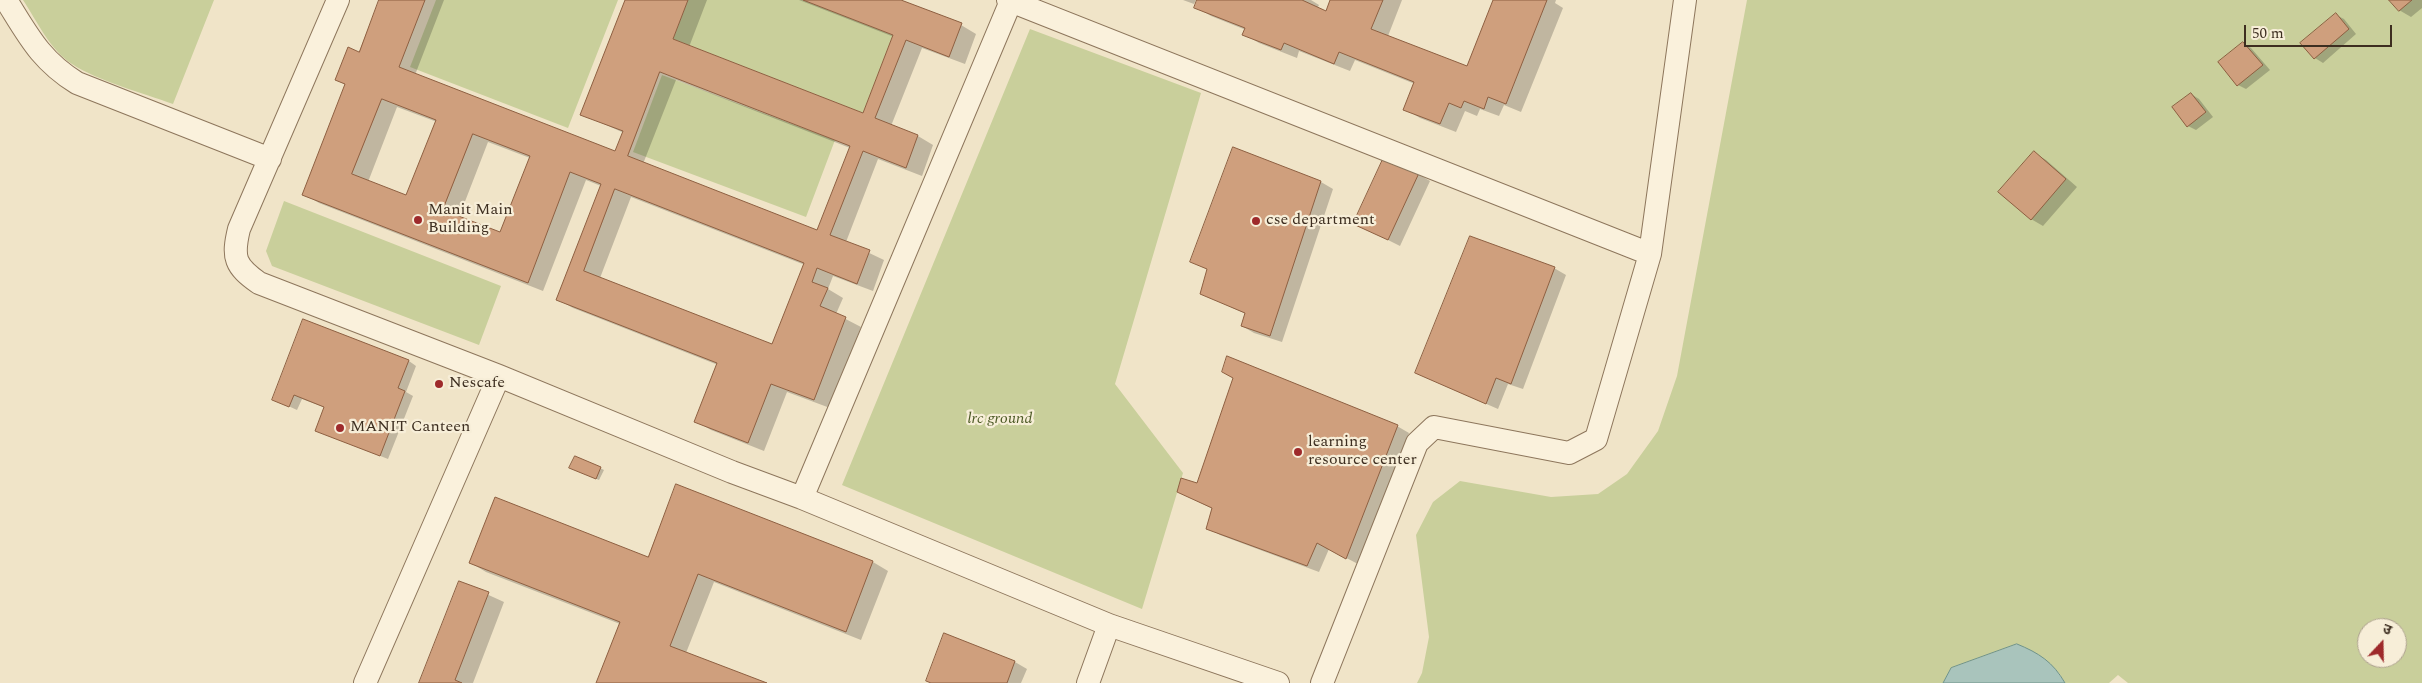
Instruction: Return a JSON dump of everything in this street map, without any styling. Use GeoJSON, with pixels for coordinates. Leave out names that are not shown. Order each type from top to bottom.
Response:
{"type":"FeatureCollection","features":[{"type":"Feature","properties":{"kind":"street"},"geometry":{"type":"LineString","coordinates":[[6,0],[41,55],[58,71],[77,83],[270,159]]}},
{"type":"Feature","properties":{"kind":"street"},"geometry":{"type":"LineString","coordinates":[[338,0],[239,229],[234,251],[241,270],[259,283],[499,376],[714,465],[802,498],[1109,625],[1278,683]]}},
{"type":"Feature","properties":{"kind":"street"},"geometry":{"type":"LineString","coordinates":[[1322,683],[1417,443],[1434,427],[1569,453],[1596,439],[1650,254],[1685,0]]}},
{"type":"Feature","properties":{"kind":"street"},"geometry":{"type":"LineString","coordinates":[[802,498],[1009,1],[1650,254]]}},
{"type":"Feature","properties":{"kind":"street"},"geometry":{"type":"LineString","coordinates":[[365,683],[499,376]]}},
{"type":"Feature","properties":{"kind":"street"},"geometry":{"type":"LineString","coordinates":[[1088,683],[1109,625]]}},
{"type":"Feature","properties":{"kind":"green space"},"geometry":{"type":"Polygon","coordinates":[[[23,0],[214,0],[173,104],[107,81],[72,64],[57,51],[23,0]]]}},
{"type":"Feature","properties":{"kind":"green space"},"geometry":{"type":"Polygon","coordinates":[[[436,0],[618,0],[568,128],[410,67],[436,0]]]}},
{"type":"Feature","properties":{"kind":"green space"},"geometry":{"type":"Polygon","coordinates":[[[688,0],[803,0],[893,35],[863,113],[673,39],[688,0]]]}},
{"type":"Feature","properties":{"kind":"green space"},"geometry":{"type":"Polygon","coordinates":[[[1747,0],[2422,0],[2422,683],[2128,683],[2118,675],[2109,683],[2065,683],[2059,673],[2017,644],[1951,668],[1943,683],[1417,683],[1422,673],[1429,637],[1416,535],[1433,502],[1460,481],[1551,497],[1598,494],[1627,474],[1658,431],[1677,376],[1747,0]]]}},
{"type":"Feature","properties":{"kind":"green space","name":"lrc ground"},"geometry":{"type":"Polygon","coordinates":[[[1030,29],[1201,93],[1115,384],[1183,473],[1142,609],[842,485],[1030,29]]]}},
{"type":"Feature","properties":{"kind":"green space"},"geometry":{"type":"Polygon","coordinates":[[[662,75],[835,140],[806,217],[633,152],[662,75]]]}},
{"type":"Feature","properties":{"kind":"green space"},"geometry":{"type":"Polygon","coordinates":[[[284,201],[501,286],[479,345],[272,266],[266,251],[284,201]]]}},
{"type":"Feature","properties":{"kind":"water"},"geometry":{"type":"Polygon","coordinates":[[[2017,644],[2045,659],[2056,669],[2065,683],[1943,683],[1951,668],[2017,644]]]}},
{"type":"Feature","properties":{"kind":"building","name":"Manit Main Building"},"geometry":{"type":"Polygon","coordinates":[[[379,0],[425,0],[399,67],[615,151],[623,131],[580,115],[625,0],[688,0],[673,39],[863,113],[893,35],[803,0],[901,0],[962,23],[949,57],[906,40],[875,118],[918,135],[906,168],[863,151],[830,235],[870,250],[857,284],[817,268],[812,282],[828,288],[820,306],[846,317],[814,400],[771,384],[748,443],[694,422],[717,363],[556,300],[601,184],[570,172],[528,283],[302,195],[345,84],[335,80],[348,47],[359,52],[379,0]],[[660,72],[628,156],[817,230],[850,146],[660,72]],[[382,99],[352,174],[406,195],[436,120],[382,99]],[[473,134],[443,210],[500,232],[530,156],[473,134]],[[615,189],[584,271],[772,344],[804,263],[615,189]]]}},
{"type":"Feature","properties":{"kind":"building"},"geometry":{"type":"Polygon","coordinates":[[[1197,0],[1302,0],[1326,11],[1330,0],[1383,0],[1371,29],[1467,66],[1493,0],[1547,0],[1506,104],[1488,97],[1484,109],[1464,101],[1461,108],[1449,103],[1440,124],[1403,110],[1414,82],[1339,52],[1334,64],[1284,43],[1281,50],[1242,35],[1245,28],[1194,8],[1197,0]]]}},
{"type":"Feature","properties":{"kind":"building"},"geometry":{"type":"Polygon","coordinates":[[[2389,0],[2412,0],[2399,11],[2389,0]]]}},
{"type":"Feature","properties":{"kind":"building"},"geometry":{"type":"Polygon","coordinates":[[[2336,13],[2349,29],[2314,59],[2300,43],[2336,13]]]}},
{"type":"Feature","properties":{"kind":"building"},"geometry":{"type":"Polygon","coordinates":[[[2243,42],[2263,65],[2237,86],[2218,62],[2243,42]]]}},
{"type":"Feature","properties":{"kind":"building"},"geometry":{"type":"Polygon","coordinates":[[[2191,93],[2206,112],[2187,127],[2172,107],[2191,93]]]}},
{"type":"Feature","properties":{"kind":"building","name":"cse department"},"geometry":{"type":"Polygon","coordinates":[[[1233,147],[1321,181],[1270,336],[1241,326],[1245,313],[1200,294],[1207,269],[1190,262],[1233,147]]]}},
{"type":"Feature","properties":{"kind":"building"},"geometry":{"type":"Polygon","coordinates":[[[2034,151],[2066,179],[2031,220],[1998,192],[2034,151]]]}},
{"type":"Feature","properties":{"kind":"building"},"geometry":{"type":"Polygon","coordinates":[[[1384,157],[1419,173],[1388,240],[1353,224],[1384,157]]]}},
{"type":"Feature","properties":{"kind":"building"},"geometry":{"type":"Polygon","coordinates":[[[1470,236],[1555,267],[1511,384],[1496,378],[1486,404],[1415,373],[1470,236]]]}},
{"type":"Feature","properties":{"kind":"building"},"geometry":{"type":"Polygon","coordinates":[[[303,319],[409,360],[398,388],[405,391],[380,456],[315,431],[324,407],[294,395],[289,407],[272,400],[303,319]]]}},
{"type":"Feature","properties":{"kind":"building","name":"learning resource center"},"geometry":{"type":"Polygon","coordinates":[[[1227,356],[1398,425],[1346,559],[1317,543],[1307,566],[1206,529],[1212,508],[1177,492],[1181,478],[1197,483],[1233,378],[1222,372],[1227,356]]]}},
{"type":"Feature","properties":{"kind":"building"},"geometry":{"type":"Polygon","coordinates":[[[575,456],[601,467],[596,479],[569,468],[575,456]]]}},
{"type":"Feature","properties":{"kind":"building"},"geometry":{"type":"Polygon","coordinates":[[[676,484],[873,561],[846,632],[698,574],[670,646],[767,683],[596,683],[620,622],[469,563],[495,497],[648,557],[676,484]]]}},
{"type":"Feature","properties":{"kind":"building"},"geometry":{"type":"Polygon","coordinates":[[[459,581],[489,592],[455,680],[462,683],[419,683],[459,581]]]}},
{"type":"Feature","properties":{"kind":"building"},"geometry":{"type":"Polygon","coordinates":[[[944,633],[1015,661],[1007,683],[931,683],[926,681],[944,633]]]}},
{"type":"Feature","properties":{"kind":"place","name":"Manit Main Building"},"geometry":{"type":"Point","coordinates":[418,220]}},
{"type":"Feature","properties":{"kind":"place","name":"cse department"},"geometry":{"type":"Point","coordinates":[1256,221]}},
{"type":"Feature","properties":{"kind":"place","name":"Nescafe"},"geometry":{"type":"Point","coordinates":[439,384]}},
{"type":"Feature","properties":{"kind":"place","name":"MANIT Canteen"},"geometry":{"type":"Point","coordinates":[340,428]}},
{"type":"Feature","properties":{"kind":"place","name":"learning resource center"},"geometry":{"type":"Point","coordinates":[1298,452]}}]}
